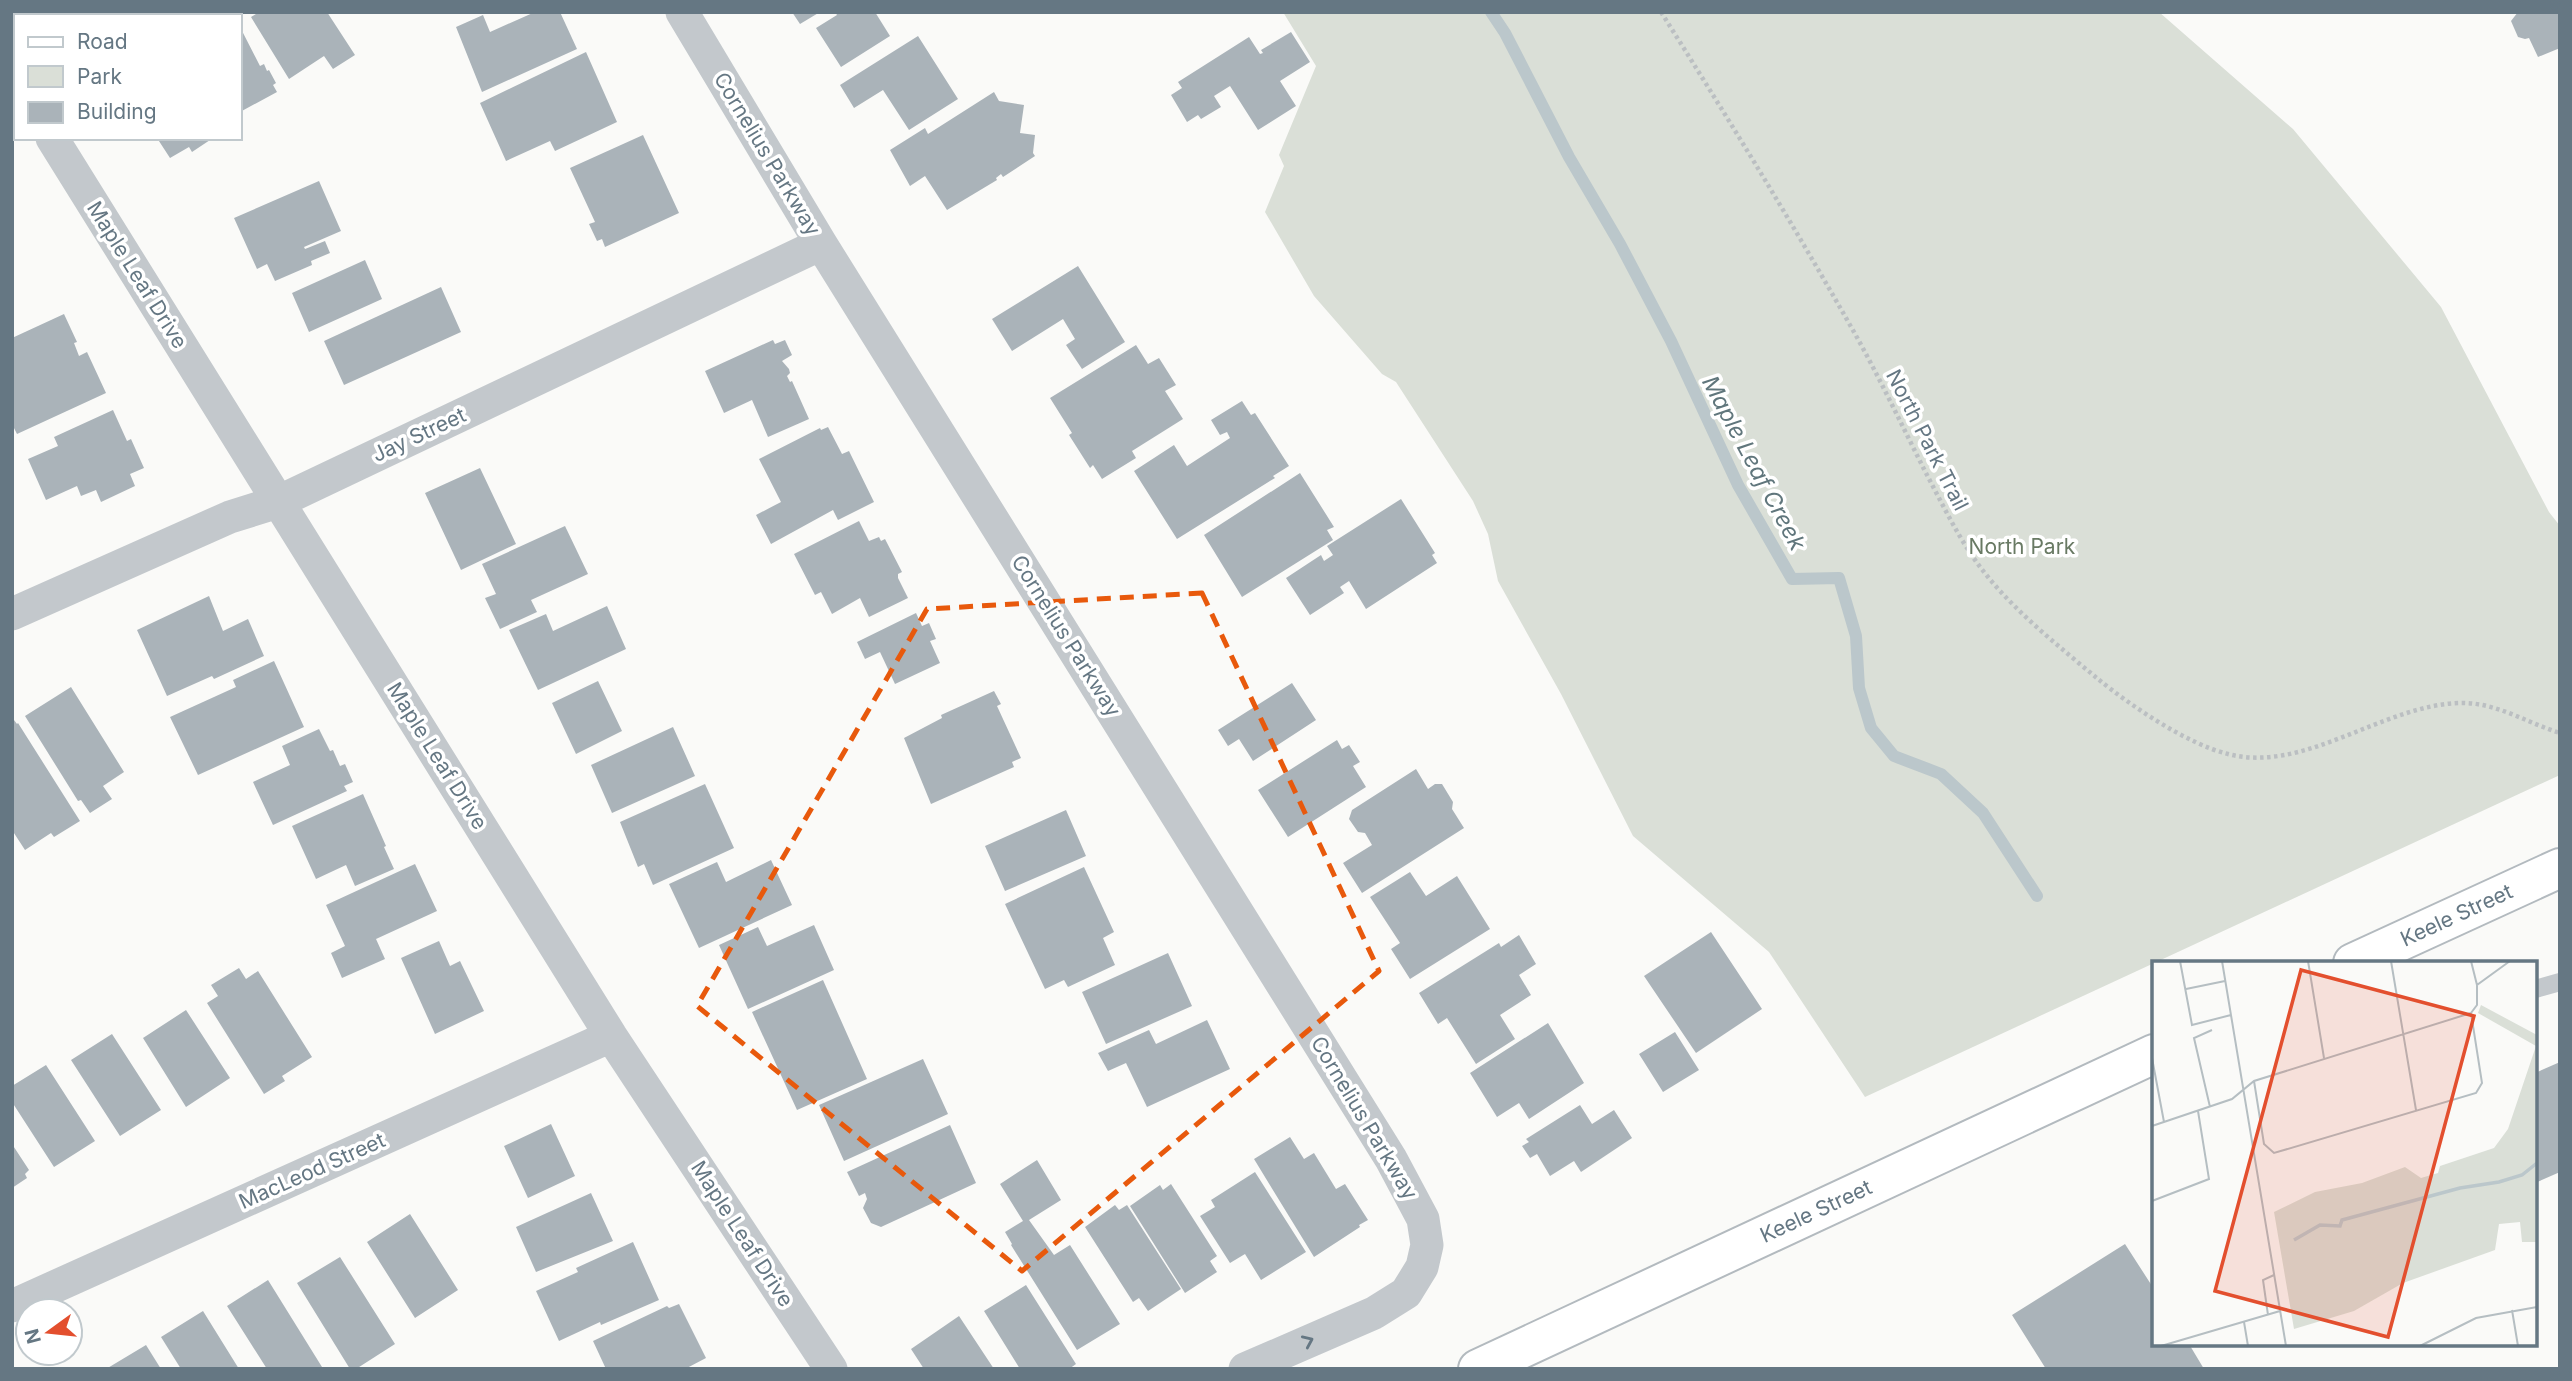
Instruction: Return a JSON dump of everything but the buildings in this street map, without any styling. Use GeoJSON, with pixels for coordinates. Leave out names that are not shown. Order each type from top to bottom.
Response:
{"type":"FeatureCollection","features":[{"type":"Feature","properties":{"kind":"main road","name":"Keele Street"},"geometry":{"type":"LineString","coordinates":[[2357,961],[2560,868]]}},
{"type":"Feature","properties":{"kind":"main road","name":"Keele Street"},"geometry":{"type":"LineString","coordinates":[[1478,1369],[2152,1055]]}},
{"type":"Feature","properties":{"kind":"street","name":"Cornelius Parkway"},"geometry":{"type":"LineString","coordinates":[[682,12],[821,244],[1391,1159],[1423,1219],[1427,1245],[1422,1267],[1406,1293],[1374,1313],[1245,1369]]}},
{"type":"Feature","properties":{"kind":"street","name":"Maple Leaf Drive"},"geometry":{"type":"LineString","coordinates":[[53,140],[611,1036],[831,1369]]}},
{"type":"Feature","properties":{"kind":"street","name":"Jay Street"},"geometry":{"type":"LineString","coordinates":[[12,614],[230,517],[278,502],[821,244]]}},
{"type":"Feature","properties":{"kind":"street","name":"MacLeod Street"},"geometry":{"type":"LineString","coordinates":[[12,1306],[611,1036]]}},
{"type":"Feature","properties":{"kind":"lane"},"geometry":{"type":"LineString","coordinates":[[2537,988],[2560,982]]}},
{"type":"Feature","properties":{"kind":"path","name":"North Park Trail"},"geometry":{"type":"LineString","coordinates":[[1661,12],[1751,155],[1852,328],[1953,526],[1989,578],[2055,644],[2120,697],[2195,742],[2226,754],[2253,759],[2312,749],[2418,708],[2462,703],[2506,711],[2560,733]]}},
{"type":"Feature","properties":{"kind":"highlighted area"},"geometry":{"type":"Polygon","coordinates":[[[1202,593],[1379,971],[1022,1271],[697,1006],[927,609],[1202,593]]]}},
{"type":"Feature","properties":{"kind":"green space","name":"North Park"},"geometry":{"type":"Polygon","coordinates":[[[1283,12],[2159,12],[2293,129],[2441,307],[2549,512],[2560,526],[2560,775],[2159,961],[2152,961],[2152,964],[1865,1097],[1769,952],[1633,836],[1561,694],[1498,581],[1488,534],[1473,501],[1396,382],[1382,374],[1314,296],[1265,212],[1284,166],[1279,155],[1316,66],[1283,12]]]}},
{"type":"Feature","properties":{"kind":"waterway","name":"Maple Leaf Creek"},"geometry":{"type":"LineString","coordinates":[[1491,12],[1505,33],[1569,157],[1620,244],[1671,341],[1738,485],[1792,579],[1839,578],[1856,636],[1859,688],[1871,728],[1894,756],[1941,774],[1983,813],[2037,896]]}}]}
